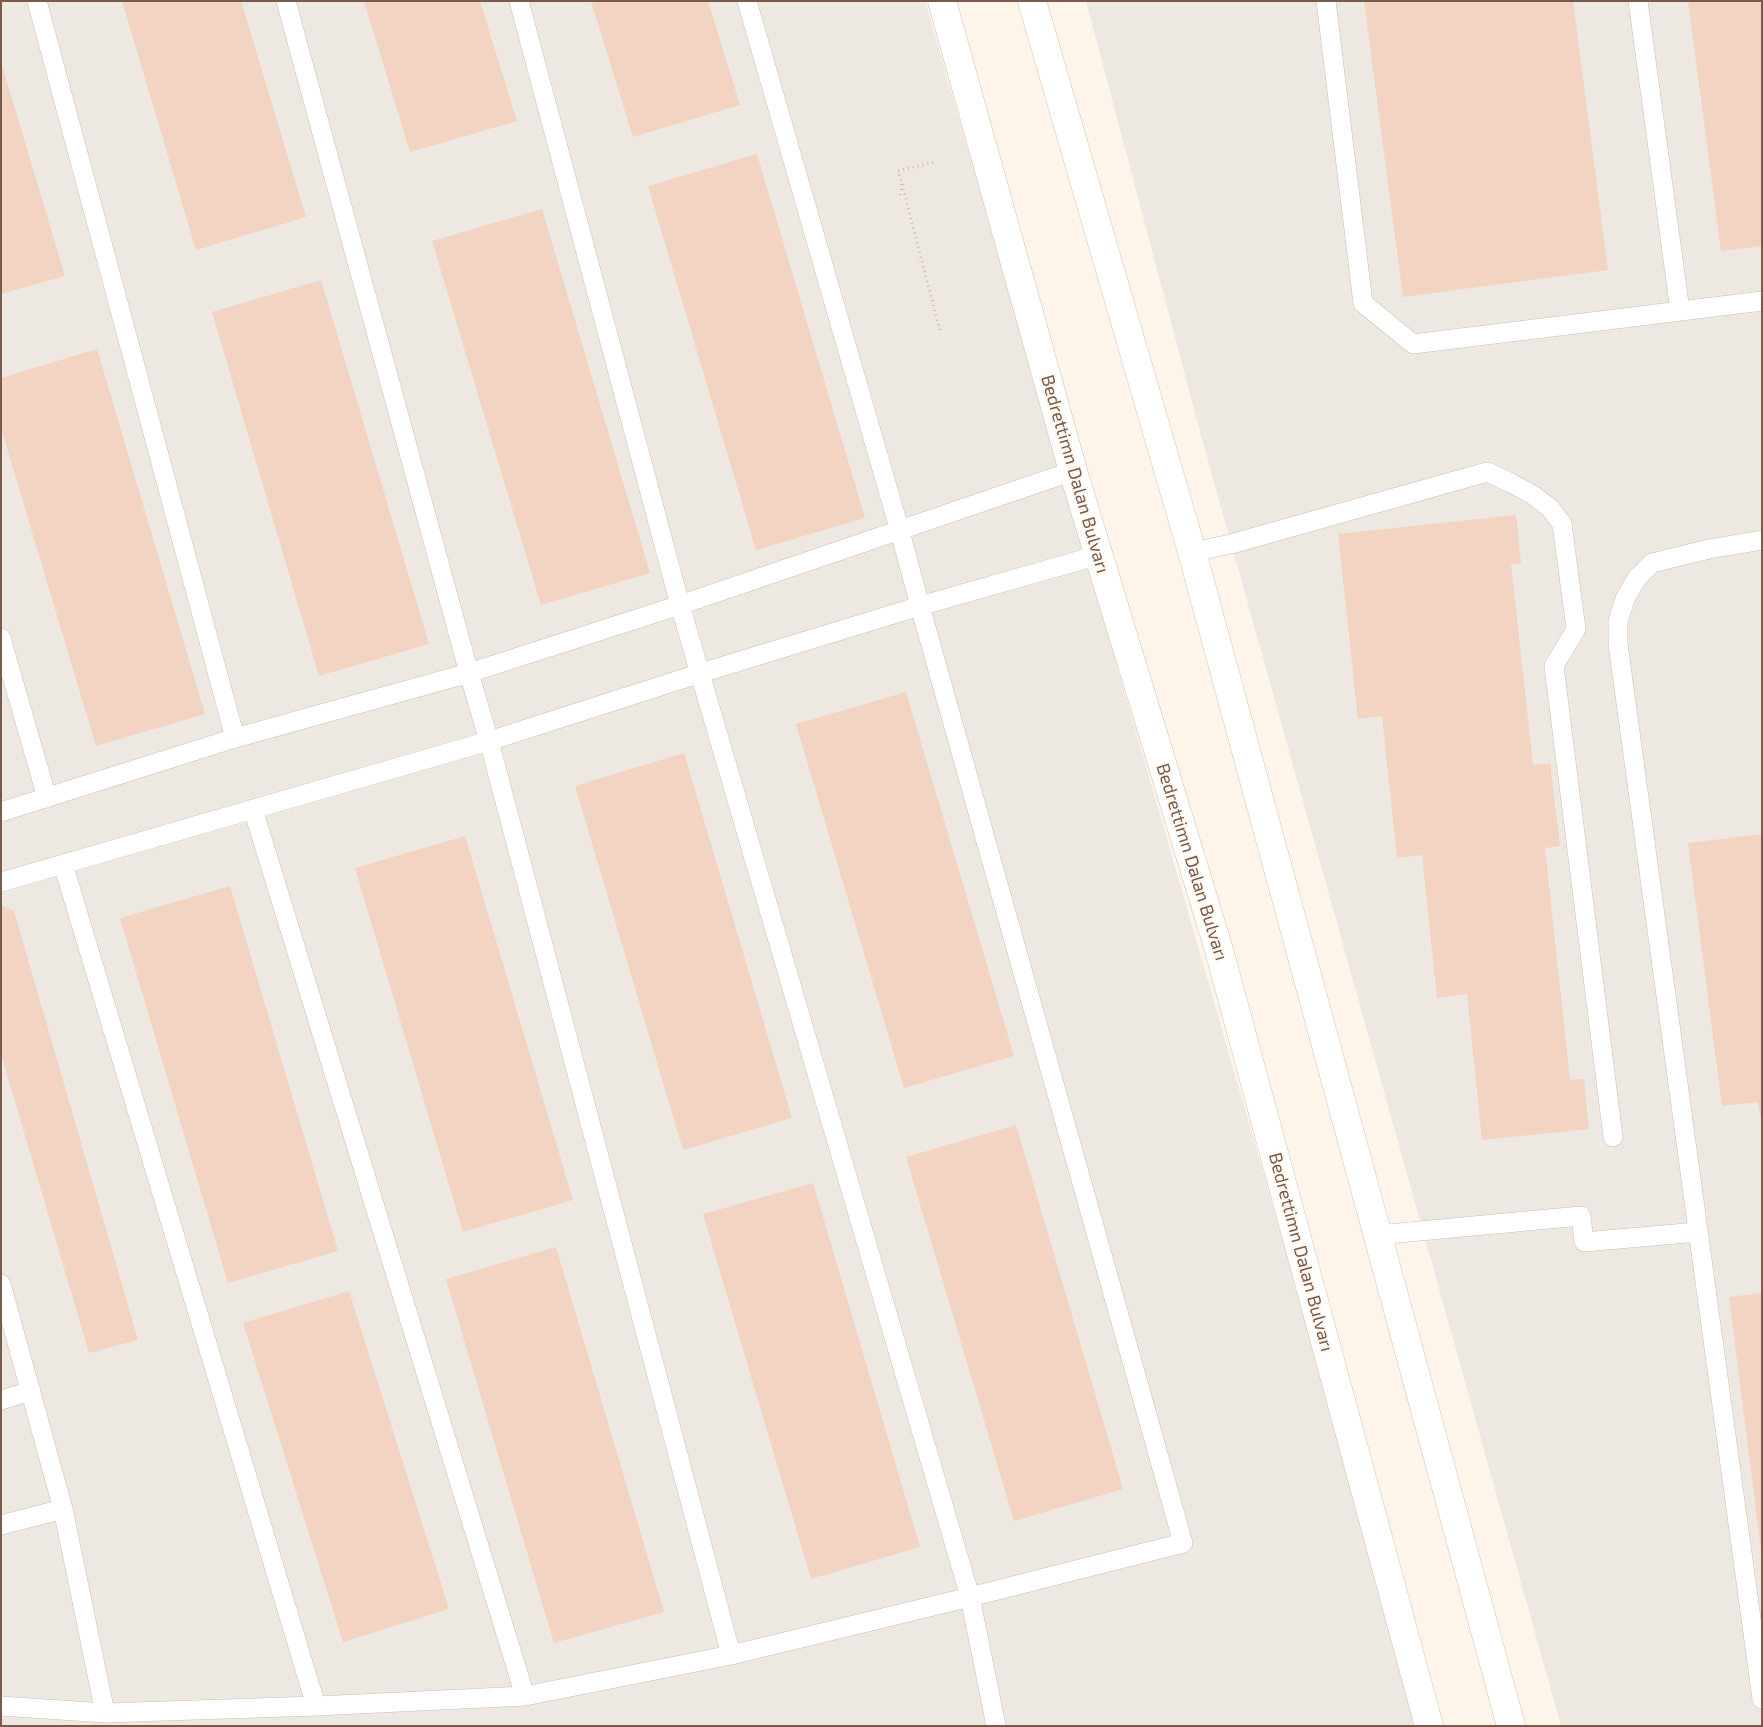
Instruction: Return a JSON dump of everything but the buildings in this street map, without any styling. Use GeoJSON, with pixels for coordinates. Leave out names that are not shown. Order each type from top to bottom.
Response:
{"type":"FeatureCollection","features":[{"type":"Feature","properties":{"kind":"main road","name":"Bedrettimn Dalan Bulvarı"},"geometry":{"type":"LineString","coordinates":[[942,1],[1073,471],[1219,950],[1429,1726]]}},
{"type":"Feature","properties":{"kind":"main road"},"geometry":{"type":"LineString","coordinates":[[1032,1],[1192,552],[1511,1726]]}},
{"type":"Feature","properties":{"kind":"lane"},"geometry":{"type":"LineString","coordinates":[[37,1],[235,738]]}},
{"type":"Feature","properties":{"kind":"lane"},"geometry":{"type":"LineString","coordinates":[[286,1],[489,742],[731,1655]]}},
{"type":"Feature","properties":{"kind":"lane"},"geometry":{"type":"LineString","coordinates":[[519,1],[680,604],[970,1597],[996,1726]]}},
{"type":"Feature","properties":{"kind":"lane"},"geometry":{"type":"LineString","coordinates":[[1,1706],[105,1713],[316,1706],[525,1696],[731,1655],[1183,1543],[920,606],[900,528],[746,1]]}},
{"type":"Feature","properties":{"kind":"lane"},"geometry":{"type":"LineString","coordinates":[[1326,1],[1363,303],[1414,344],[1762,302]]}},
{"type":"Feature","properties":{"kind":"lane"},"geometry":{"type":"LineString","coordinates":[[1638,1],[1680,311]]}},
{"type":"Feature","properties":{"kind":"lane"},"geometry":{"type":"LineString","coordinates":[[1,812],[235,738],[469,673],[1073,471]]}},
{"type":"Feature","properties":{"kind":"lane"},"geometry":{"type":"LineString","coordinates":[[1192,552],[1231,544],[1487,472],[1532,495],[1550,508],[1562,524],[1576,630],[1554,666],[1613,1137]]}},
{"type":"Feature","properties":{"kind":"lane"},"geometry":{"type":"LineString","coordinates":[[1762,540],[1709,549],[1652,563],[1637,578],[1625,599],[1618,621],[1619,654],[1762,1699]]}},
{"type":"Feature","properties":{"kind":"lane"},"geometry":{"type":"LineString","coordinates":[[1,882],[489,742],[701,673],[920,606],[1099,555]]}},
{"type":"Feature","properties":{"kind":"lane"},"geometry":{"type":"LineString","coordinates":[[1,638],[47,798]]}},
{"type":"Feature","properties":{"kind":"lane"},"geometry":{"type":"LineString","coordinates":[[253,809],[525,1696]]}},
{"type":"Feature","properties":{"kind":"lane"},"geometry":{"type":"LineString","coordinates":[[63,864],[316,1706]]}},
{"type":"Feature","properties":{"kind":"lane"},"geometry":{"type":"LineString","coordinates":[[1377,1235],[1581,1216],[1584,1242],[1698,1232]]}},
{"type":"Feature","properties":{"kind":"lane"},"geometry":{"type":"LineString","coordinates":[[1,1284],[63,1509],[105,1713]]}},
{"type":"Feature","properties":{"kind":"lane"},"geometry":{"type":"LineString","coordinates":[[1,1400],[31,1391]]}},
{"type":"Feature","properties":{"kind":"lane"},"geometry":{"type":"LineString","coordinates":[[1,1526],[63,1509]]}},
{"type":"Feature","properties":{"kind":"path"},"geometry":{"type":"LineString","coordinates":[[935,162],[898,171],[940,331]]}},
{"type":"Feature","properties":{"kind":"path"},"geometry":{"type":"LineString","coordinates":[[900,195],[902,184]]}},
{"type":"Feature","properties":{"kind":"shaded area"},"geometry":{"type":"Polygon","coordinates":[[[1,1],[925,1],[1423,1726],[1,1726],[1,1]]]}},
{"type":"Feature","properties":{"kind":"shaded area"},"geometry":{"type":"Polygon","coordinates":[[[1086,1],[1762,1],[1762,1726],[1561,1726],[1200,432],[1086,1]]]}}]}
